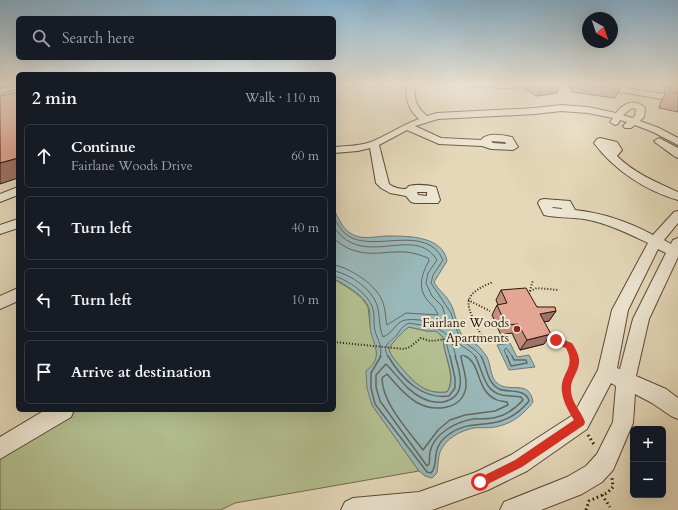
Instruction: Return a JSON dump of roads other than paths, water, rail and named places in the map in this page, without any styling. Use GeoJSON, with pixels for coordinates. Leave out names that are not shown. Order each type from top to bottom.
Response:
{"type":"FeatureCollection","features":[{"type":"Feature","properties":{"kind":"street"},"geometry":{"type":"LineString","coordinates":[[413,108],[415,112],[425,119]]}},
{"type":"Feature","properties":{"kind":"street"},"geometry":{"type":"LineString","coordinates":[[616,119],[628,108]]}},
{"type":"Feature","properties":{"kind":"street"},"geometry":{"type":"LineString","coordinates":[[630,124],[639,117],[640,108]]}},
{"type":"Feature","properties":{"kind":"street"},"geometry":{"type":"LineString","coordinates":[[336,150],[358,148],[374,144],[407,126],[425,119],[449,115],[535,111],[616,119],[656,130],[678,142]]}},
{"type":"Feature","properties":{"kind":"street"},"geometry":{"type":"LineString","coordinates":[[630,124],[675,151],[678,155]]}},
{"type":"Feature","properties":{"kind":"street"},"geometry":{"type":"LineString","coordinates":[[407,126],[439,141],[484,143]]}},
{"type":"Feature","properties":{"kind":"street"},"geometry":{"type":"LineString","coordinates":[[374,144],[382,183],[384,186],[393,191],[410,193]]}},
{"type":"Feature","properties":{"kind":"street"},"geometry":{"type":"LineString","coordinates":[[611,156],[620,166],[634,176],[678,196]]}},
{"type":"Feature","properties":{"kind":"street"},"geometry":{"type":"LineString","coordinates":[[0,198],[16,192]]}},
{"type":"Feature","properties":{"kind":"street"},"geometry":{"type":"LineString","coordinates":[[512,510],[574,486],[594,474],[604,462],[623,423],[626,380],[641,319],[676,247],[655,242],[630,229],[593,216],[570,214]]}},
{"type":"Feature","properties":{"kind":"street"},"geometry":{"type":"LineString","coordinates":[[353,510],[419,503],[480,482],[519,464],[580,422],[607,372],[620,310],[655,242],[678,215]]}},
{"type":"Feature","properties":{"kind":"street"},"geometry":{"type":"LineString","coordinates":[[0,230],[16,224]]}},
{"type":"Feature","properties":{"kind":"street"},"geometry":{"type":"LineString","coordinates":[[0,303],[16,295]]}},
{"type":"Feature","properties":{"kind":"street"},"geometry":{"type":"LineString","coordinates":[[607,372],[659,396],[678,409]]}},
{"type":"Feature","properties":{"kind":"street"},"geometry":{"type":"LineString","coordinates":[[0,449],[61,412]]}},
{"type":"Feature","properties":{"kind":"water"},"geometry":{"type":"Polygon","coordinates":[[[336,214],[340,222],[350,233],[359,237],[369,238],[406,236],[432,242],[444,253],[447,261],[434,282],[451,305],[462,335],[464,338],[477,345],[484,352],[493,378],[497,383],[502,386],[523,388],[527,390],[531,395],[533,402],[522,414],[509,423],[492,427],[474,428],[454,436],[446,443],[440,452],[437,473],[432,478],[425,476],[419,471],[372,405],[367,388],[366,371],[376,358],[376,349],[370,330],[369,308],[363,299],[349,287],[336,280],[336,214]],[[409,327],[401,334],[389,349],[399,365],[419,386],[431,391],[447,392],[450,386],[451,373],[443,337],[436,331],[427,331],[409,327]]]}},
{"type":"Feature","properties":{"kind":"water"},"geometry":{"type":"Polygon","coordinates":[[[510,343],[517,357],[529,355],[535,367],[509,370],[497,345],[510,343]]]}},
{"type":"Feature","properties":{"kind":"place","name":"Fairlane Woods Apartments"},"geometry":{"type":"Point","coordinates":[517,329]}}]}
